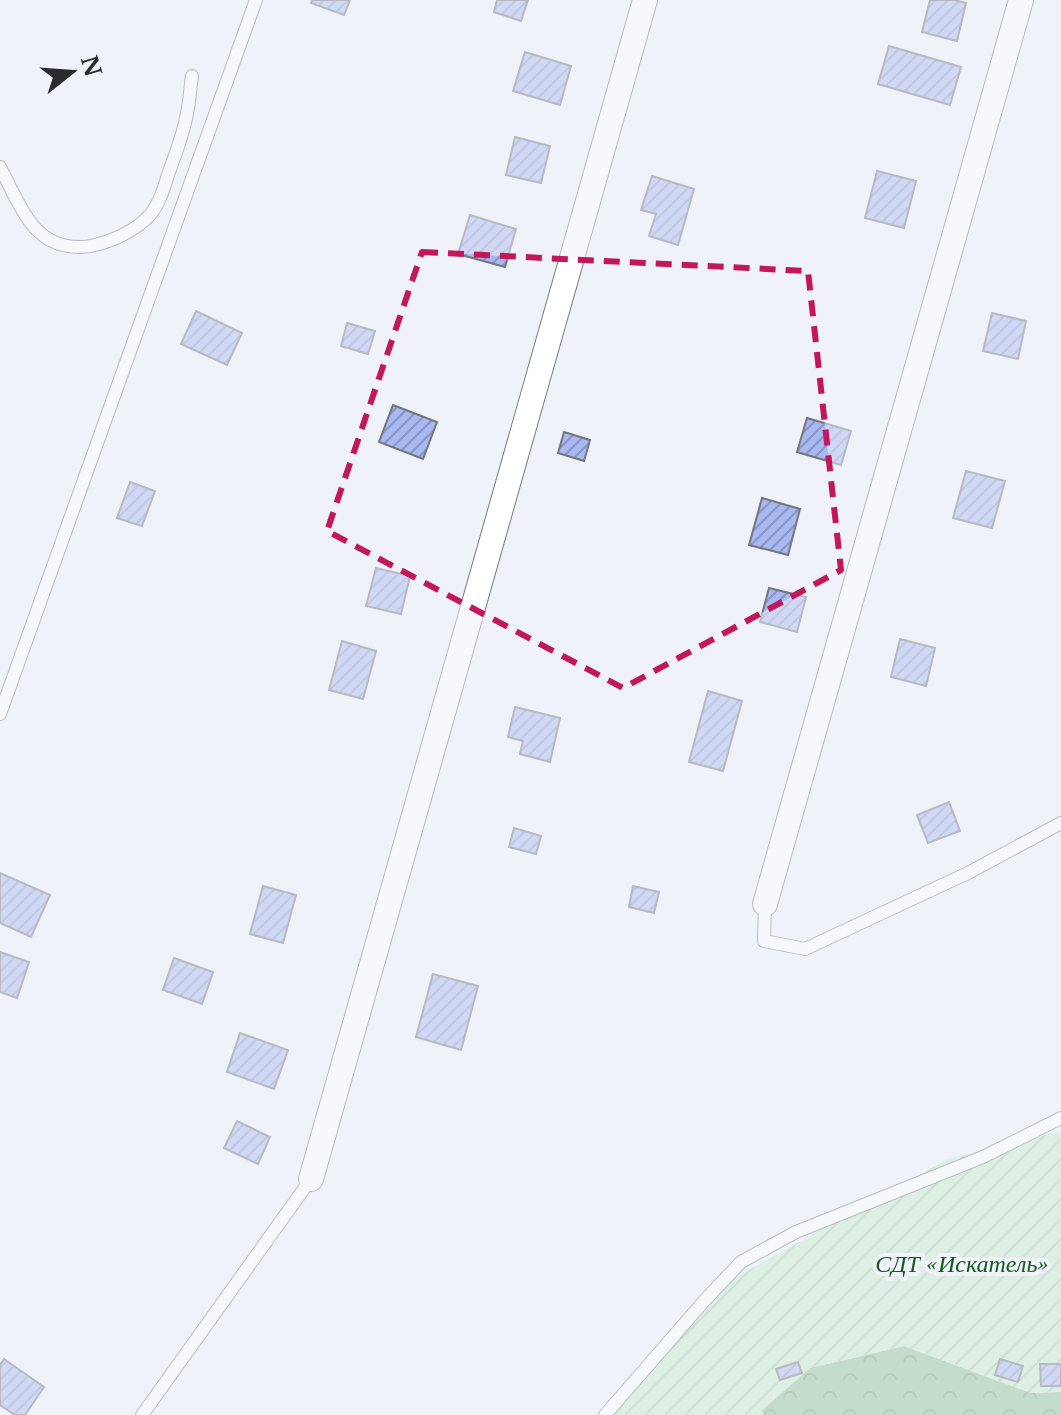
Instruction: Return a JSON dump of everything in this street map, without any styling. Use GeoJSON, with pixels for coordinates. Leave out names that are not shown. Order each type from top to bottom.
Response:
{"type":"FeatureCollection","features":[{"type":"Feature","properties":{"kind":"street"},"geometry":{"type":"LineString","coordinates":[[311,1179],[645,0]]}},
{"type":"Feature","properties":{"kind":"street"},"geometry":{"type":"LineString","coordinates":[[765,904],[1021,0]]}},
{"type":"Feature","properties":{"kind":"lane"},"geometry":{"type":"LineString","coordinates":[[0,714],[256,0]]}},
{"type":"Feature","properties":{"kind":"lane"},"geometry":{"type":"LineString","coordinates":[[0,167],[20,206],[38,231],[50,239],[66,247],[82,248],[119,236],[149,216],[160,199],[187,114],[192,76]]}},
{"type":"Feature","properties":{"kind":"lane"},"geometry":{"type":"LineString","coordinates":[[765,904],[764,941],[805,949],[968,873],[1061,823]]}},
{"type":"Feature","properties":{"kind":"lane"},"geometry":{"type":"LineString","coordinates":[[605,1415],[741,1262],[796,1232],[983,1157],[1061,1118]]}},
{"type":"Feature","properties":{"kind":"lane"},"geometry":{"type":"LineString","coordinates":[[142,1415],[311,1179]]}},
{"type":"Feature","properties":{"kind":"highlighted area"},"geometry":{"type":"Polygon","coordinates":[[[422,252],[808,271],[841,570],[623,688],[327,531],[422,252]]]}},
{"type":"Feature","properties":{"kind":"green space","name":"СДТ «Искатель»"},"geometry":{"type":"Polygon","coordinates":[[[1061,1131],[1061,1392],[1031,1393],[904,1346],[810,1368],[761,1411],[764,1415],[613,1415],[727,1282],[946,1160],[1061,1131]]]}},
{"type":"Feature","properties":{"kind":"green space"},"geometry":{"type":"Polygon","coordinates":[[[904,1346],[1031,1393],[1061,1392],[1061,1415],[764,1415],[761,1411],[810,1368],[904,1346]]]}},
{"type":"Feature","properties":{"kind":"building"},"geometry":{"type":"Polygon","coordinates":[[[312,0],[350,0],[344,15],[311,3],[312,0]]]}},
{"type":"Feature","properties":{"kind":"building"},"geometry":{"type":"Polygon","coordinates":[[[497,0],[528,0],[521,21],[494,12],[497,0]]]}},
{"type":"Feature","properties":{"kind":"building"},"geometry":{"type":"Polygon","coordinates":[[[930,0],[966,3],[957,41],[922,32],[930,0]]]}},
{"type":"Feature","properties":{"kind":"building"},"geometry":{"type":"Polygon","coordinates":[[[889,46],[961,67],[950,105],[878,84],[889,46]]]}},
{"type":"Feature","properties":{"kind":"building"},"geometry":{"type":"Polygon","coordinates":[[[525,52],[571,66],[560,105],[513,91],[525,52]]]}},
{"type":"Feature","properties":{"kind":"building"},"geometry":{"type":"Polygon","coordinates":[[[515,137],[550,146],[541,183],[506,175],[515,137]]]}},
{"type":"Feature","properties":{"kind":"building"},"geometry":{"type":"Polygon","coordinates":[[[877,171],[916,181],[904,228],[865,218],[877,171]]]}},
{"type":"Feature","properties":{"kind":"building"},"geometry":{"type":"Polygon","coordinates":[[[652,176],[694,189],[678,245],[649,236],[656,214],[641,210],[652,176]]]}},
{"type":"Feature","properties":{"kind":"building"},"geometry":{"type":"Polygon","coordinates":[[[470,215],[516,229],[505,267],[458,254],[470,215]]]}},
{"type":"Feature","properties":{"kind":"building"},"geometry":{"type":"Polygon","coordinates":[[[196,311],[242,333],[227,365],[181,344],[196,311]]]}},
{"type":"Feature","properties":{"kind":"building"},"geometry":{"type":"Polygon","coordinates":[[[992,313],[1026,321],[1018,359],[983,351],[992,313]]]}},
{"type":"Feature","properties":{"kind":"building"},"geometry":{"type":"Polygon","coordinates":[[[347,323],[375,331],[368,354],[341,346],[347,323]]]}},
{"type":"Feature","properties":{"kind":"building"},"geometry":{"type":"Polygon","coordinates":[[[393,405],[437,422],[423,459],[379,442],[393,405]]]}},
{"type":"Feature","properties":{"kind":"building"},"geometry":{"type":"Polygon","coordinates":[[[807,418],[851,431],[841,465],[797,452],[807,418]]]}},
{"type":"Feature","properties":{"kind":"building"},"geometry":{"type":"Polygon","coordinates":[[[564,432],[590,440],[584,461],[558,453],[564,432]]]}},
{"type":"Feature","properties":{"kind":"building"},"geometry":{"type":"Polygon","coordinates":[[[966,471],[1005,481],[992,528],[953,518],[966,471]]]}},
{"type":"Feature","properties":{"kind":"building"},"geometry":{"type":"Polygon","coordinates":[[[130,482],[155,491],[142,526],[117,518],[130,482]]]}},
{"type":"Feature","properties":{"kind":"building"},"geometry":{"type":"Polygon","coordinates":[[[762,498],[800,509],[788,555],[749,545],[762,498]]]}},
{"type":"Feature","properties":{"kind":"building"},"geometry":{"type":"Polygon","coordinates":[[[376,568],[410,576],[401,614],[366,606],[376,568]]]}},
{"type":"Feature","properties":{"kind":"building"},"geometry":{"type":"Polygon","coordinates":[[[769,588],[806,597],[797,632],[760,622],[769,588]]]}},
{"type":"Feature","properties":{"kind":"building"},"geometry":{"type":"Polygon","coordinates":[[[900,639],[935,648],[926,686],[891,677],[900,639]]]}},
{"type":"Feature","properties":{"kind":"building"},"geometry":{"type":"Polygon","coordinates":[[[342,641],[376,651],[363,699],[329,690],[342,641]]]}},
{"type":"Feature","properties":{"kind":"building"},"geometry":{"type":"Polygon","coordinates":[[[708,691],[742,701],[723,771],[689,762],[708,691]]]}},
{"type":"Feature","properties":{"kind":"building"},"geometry":{"type":"Polygon","coordinates":[[[515,707],[560,718],[550,762],[520,754],[523,741],[508,737],[515,707]]]}},
{"type":"Feature","properties":{"kind":"building"},"geometry":{"type":"Polygon","coordinates":[[[949,802],[960,831],[928,843],[917,815],[949,802]]]}},
{"type":"Feature","properties":{"kind":"building"},"geometry":{"type":"Polygon","coordinates":[[[514,828],[541,836],[536,854],[509,847],[514,828]]]}},
{"type":"Feature","properties":{"kind":"building"},"geometry":{"type":"Polygon","coordinates":[[[0,873],[50,895],[31,937],[0,923],[0,873]]]}},
{"type":"Feature","properties":{"kind":"building"},"geometry":{"type":"Polygon","coordinates":[[[263,886],[296,895],[283,943],[250,934],[263,886]]]}},
{"type":"Feature","properties":{"kind":"building"},"geometry":{"type":"Polygon","coordinates":[[[633,886],[659,892],[654,913],[629,907],[633,886]]]}},
{"type":"Feature","properties":{"kind":"building"},"geometry":{"type":"Polygon","coordinates":[[[0,952],[29,962],[17,998],[0,992],[0,952]]]}},
{"type":"Feature","properties":{"kind":"building"},"geometry":{"type":"Polygon","coordinates":[[[174,958],[213,972],[202,1004],[163,990],[174,958]]]}},
{"type":"Feature","properties":{"kind":"building"},"geometry":{"type":"Polygon","coordinates":[[[433,974],[478,986],[461,1050],[416,1037],[433,974]]]}},
{"type":"Feature","properties":{"kind":"building"},"geometry":{"type":"Polygon","coordinates":[[[240,1033],[288,1050],[274,1089],[227,1072],[240,1033]]]}},
{"type":"Feature","properties":{"kind":"building"},"geometry":{"type":"Polygon","coordinates":[[[237,1121],[270,1137],[258,1164],[224,1148],[237,1121]]]}},
{"type":"Feature","properties":{"kind":"building"},"geometry":{"type":"Polygon","coordinates":[[[4,1359],[44,1387],[25,1415],[15,1415],[0,1405],[0,1365],[4,1359]]]}},
{"type":"Feature","properties":{"kind":"building"},"geometry":{"type":"Polygon","coordinates":[[[1000,1359],[1023,1366],[1018,1382],[995,1375],[1000,1359]]]}},
{"type":"Feature","properties":{"kind":"building"},"geometry":{"type":"Polygon","coordinates":[[[798,1362],[802,1373],[780,1380],[776,1369],[798,1362]]]}},
{"type":"Feature","properties":{"kind":"building"},"geometry":{"type":"Polygon","coordinates":[[[1040,1364],[1061,1364],[1061,1386],[1041,1386],[1040,1364]]]}}]}
